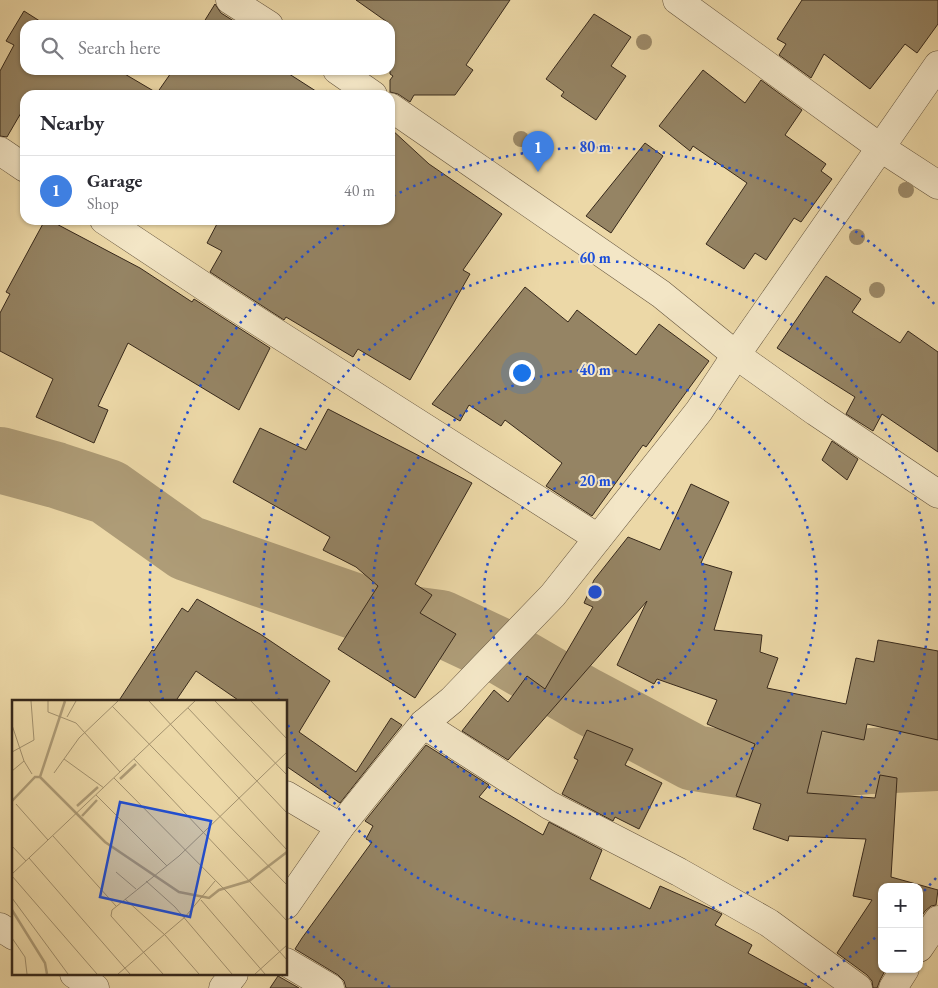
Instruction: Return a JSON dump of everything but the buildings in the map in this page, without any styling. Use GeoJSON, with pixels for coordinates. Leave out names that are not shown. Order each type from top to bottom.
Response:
{"type":"FeatureCollection","features":[{"type":"Feature","properties":{"kind":"street"},"geometry":{"type":"LineString","coordinates":[[230,0],[261,20]]}},
{"type":"Feature","properties":{"kind":"street"},"geometry":{"type":"LineString","coordinates":[[677,0],[881,148],[938,185]]}},
{"type":"Feature","properties":{"kind":"street"},"geometry":{"type":"LineString","coordinates":[[288,902],[340,827],[423,724],[452,700],[553,595],[699,411],[736,354],[938,65]]}},
{"type":"Feature","properties":{"kind":"street"},"geometry":{"type":"LineString","coordinates":[[344,75],[366,90]]}},
{"type":"Feature","properties":{"kind":"street"},"geometry":{"type":"LineString","coordinates":[[395,110],[661,294],[736,354],[816,412],[938,494]]}},
{"type":"Feature","properties":{"kind":"street"},"geometry":{"type":"LineString","coordinates":[[0,151],[20,165]]}},
{"type":"Feature","properties":{"kind":"street"},"geometry":{"type":"LineString","coordinates":[[112,225],[598,538]]}},
{"type":"Feature","properties":{"kind":"street"},"geometry":{"type":"LineString","coordinates":[[423,724],[548,806],[679,872],[769,923],[858,988]]}},
{"type":"Feature","properties":{"kind":"street"},"geometry":{"type":"LineString","coordinates":[[288,797],[340,827]]}},
{"type":"Feature","properties":{"kind":"street"},"geometry":{"type":"LineString","coordinates":[[923,942],[938,920]]}},
{"type":"Feature","properties":{"kind":"street"},"geometry":{"type":"LineString","coordinates":[[0,927],[12,935]]}},
{"type":"Feature","properties":{"kind":"street"},"geometry":{"type":"LineString","coordinates":[[288,963],[330,988]]}},
{"type":"Feature","properties":{"kind":"street"},"geometry":{"type":"LineString","coordinates":[[893,988],[902,973]]}},
{"type":"Feature","properties":{"kind":"street"},"geometry":{"type":"LineString","coordinates":[[77,976],[95,988]]}},
{"type":"Feature","properties":{"kind":"street"},"geometry":{"type":"LineString","coordinates":[[223,988],[232,976]]}},
{"type":"Feature","properties":{"kind":"waterway"},"geometry":{"type":"LineString","coordinates":[[0,460],[56,475],[108,492],[187,548],[380,615],[440,623],[504,653],[585,700],[694,758],[772,770],[871,761],[938,758]]}},
{"type":"Feature","properties":{"kind":"place","name":"Garage"},"geometry":{"type":"Point","coordinates":[538,172]}}]}
